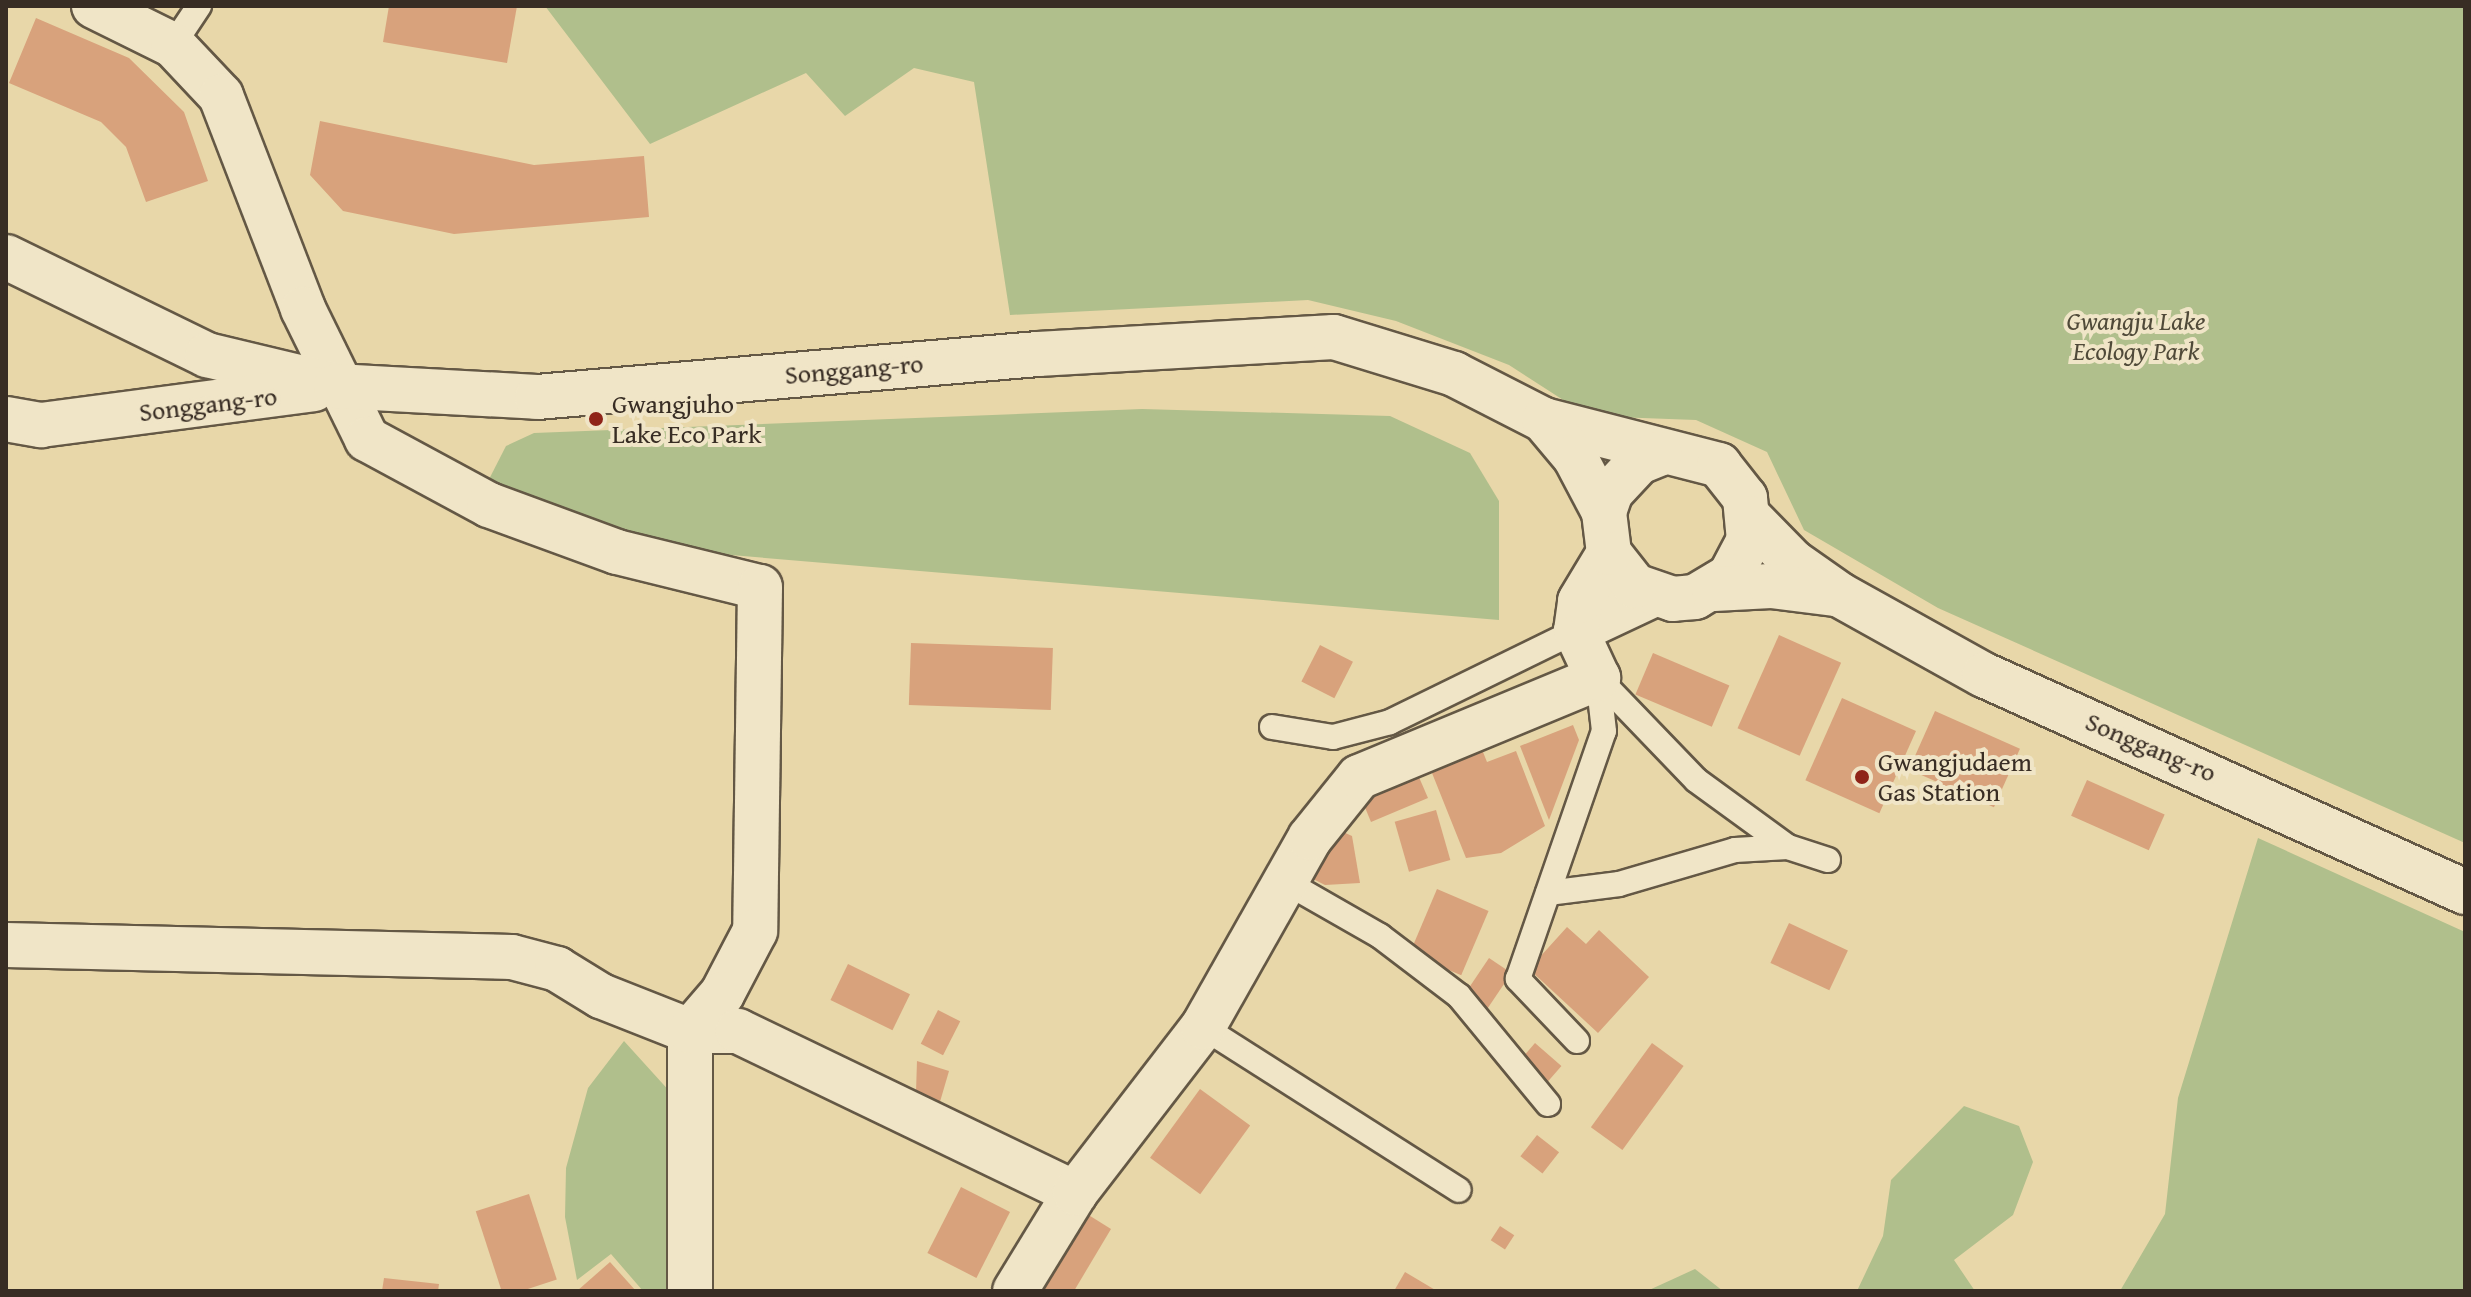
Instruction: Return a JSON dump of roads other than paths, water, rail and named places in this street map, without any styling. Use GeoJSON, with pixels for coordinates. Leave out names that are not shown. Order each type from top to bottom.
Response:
{"type":"FeatureCollection","features":[{"type":"Feature","properties":{"kind":"street"},"geometry":{"type":"LineString","coordinates":[[94,6],[173,45],[221,96],[336,386],[367,439],[489,505],[617,552],[760,587],[755,931],[722,994],[690,1031],[690,1291]]}},
{"type":"Feature","properties":{"kind":"street"},"geometry":{"type":"LineString","coordinates":[[6,257],[207,355],[336,386]]}},
{"type":"Feature","properties":{"kind":"street","name":"Songgang-ro"},"geometry":{"type":"LineString","coordinates":[[6,419],[41,425],[336,386],[537,397],[1074,351],[1334,337],[1454,374],[1544,420],[1659,454],[1690,454],[1719,465],[1745,498],[1750,518],[1793,562],[1840,595],[1984,675],[2465,892]]}},
{"type":"Feature","properties":{"kind":"street","name":"Songgang-ro"},"geometry":{"type":"LineString","coordinates":[[1544,420],[1575,457],[1607,533],[1635,586],[1653,595],[1673,599],[1714,589],[1771,586],[1840,595]]}},
{"type":"Feature","properties":{"kind":"street"},"geometry":{"type":"LineString","coordinates":[[1015,1291],[1075,1193],[1203,1027],[1284,881],[1359,777],[1598,678],[1576,631],[1580,601],[1607,533],[1624,475],[1659,454]]}},
{"type":"Feature","properties":{"kind":"street"},"geometry":{"type":"LineString","coordinates":[[1714,589],[1743,559],[1750,518]]}},
{"type":"Feature","properties":{"kind":"street"},"geometry":{"type":"LineString","coordinates":[[1576,631],[1653,595]]}},
{"type":"Feature","properties":{"kind":"street"},"geometry":{"type":"LineString","coordinates":[[6,945],[512,957],[557,969],[601,996],[690,1031],[738,1031],[1075,1193]]}},
{"type":"Feature","properties":{"kind":"lane"},"geometry":{"type":"LineString","coordinates":[[173,45],[199,6]]}},
{"type":"Feature","properties":{"kind":"lane"},"geometry":{"type":"LineString","coordinates":[[1272,727],[1333,737],[1390,722],[1576,631]]}},
{"type":"Feature","properties":{"kind":"lane"},"geometry":{"type":"LineString","coordinates":[[1598,678],[1696,780],[1788,847],[1828,860]]}},
{"type":"Feature","properties":{"kind":"lane"},"geometry":{"type":"LineString","coordinates":[[1577,1041],[1518,979],[1604,731],[1598,678]]}},
{"type":"Feature","properties":{"kind":"lane"},"geometry":{"type":"LineString","coordinates":[[1548,893],[1619,884],[1735,850],[1788,847]]}},
{"type":"Feature","properties":{"kind":"lane"},"geometry":{"type":"LineString","coordinates":[[1284,881],[1380,936],[1459,996],[1548,1104]]}},
{"type":"Feature","properties":{"kind":"lane"},"geometry":{"type":"LineString","coordinates":[[1203,1027],[1459,1190]]}},
{"type":"Feature","properties":{"kind":"place","name":"Gwangjuho Lake Eco Park"},"geometry":{"type":"Point","coordinates":[596,419]}},
{"type":"Feature","properties":{"kind":"place","name":"Gwangjudaem Gas Station"},"geometry":{"type":"Point","coordinates":[1862,777]}},
{"type":"Feature","properties":{"kind":"park label","name":"Gwangju Lake Ecology Park"},"geometry":{"type":"Point","coordinates":[2136,336]}}]}
